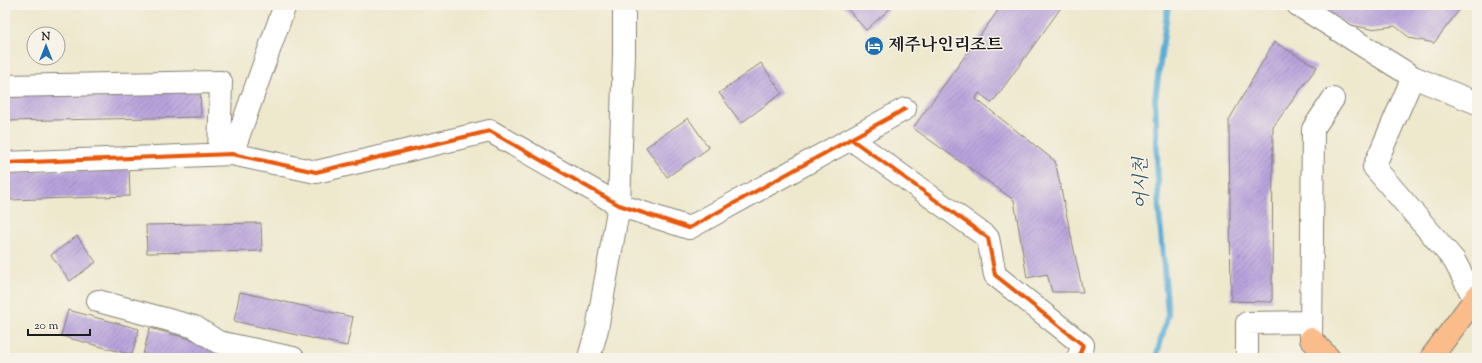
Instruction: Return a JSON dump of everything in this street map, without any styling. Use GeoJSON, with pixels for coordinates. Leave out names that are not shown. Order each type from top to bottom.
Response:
{"type":"FeatureCollection","features":[{"type":"Feature","properties":{"kind":"main road"},"geometry":{"type":"LineString","coordinates":[[1431,358],[1476,298]]}},
{"type":"Feature","properties":{"kind":"main road"},"geometry":{"type":"LineString","coordinates":[[1312,340],[1329,358]]}},
{"type":"Feature","properties":{"kind":"street"},"geometry":{"type":"LineString","coordinates":[[226,154],[285,5]]}},
{"type":"Feature","properties":{"kind":"street"},"geometry":{"type":"LineString","coordinates":[[589,358],[597,329],[619,205],[624,54],[624,5]]}},
{"type":"Feature","properties":{"kind":"street"},"geometry":{"type":"LineString","coordinates":[[1298,5],[1413,77],[1477,103]]}},
{"type":"Feature","properties":{"kind":"street"},"geometry":{"type":"LineString","coordinates":[[1413,77],[1374,167],[1454,260],[1476,298]]}},
{"type":"Feature","properties":{"kind":"street"},"geometry":{"type":"LineString","coordinates":[[5,86],[220,82],[226,154]]}},
{"type":"Feature","properties":{"kind":"street"},"geometry":{"type":"LineString","coordinates":[[1247,358],[1247,323],[1312,340],[1313,129],[1333,99]]}},
{"type":"Feature","properties":{"kind":"street"},"geometry":{"type":"LineString","coordinates":[[5,163],[226,154],[316,172],[490,131],[619,205],[689,228],[905,109]]}},
{"type":"Feature","properties":{"kind":"street"},"geometry":{"type":"LineString","coordinates":[[851,139],[988,238],[995,275],[1082,345],[1078,358]]}},
{"type":"Feature","properties":{"kind":"street"},"geometry":{"type":"LineString","coordinates":[[98,301],[195,327],[218,342],[293,358]]}},
{"type":"Feature","properties":{"kind":"building","name":"제주나인리조트"},"geometry":{"type":"Polygon","coordinates":[[[844,5],[894,5],[866,30],[844,5]]]}},
{"type":"Feature","properties":{"kind":"building"},"geometry":{"type":"Polygon","coordinates":[[[1002,5],[1063,5],[992,103],[979,93],[976,99],[1055,161],[1083,292],[1052,292],[1047,274],[1027,278],[1014,200],[913,128],[1002,5]]]}},
{"type":"Feature","properties":{"kind":"building"},"geometry":{"type":"Polygon","coordinates":[[[1319,5],[1461,5],[1459,10],[1434,43],[1410,38],[1395,26],[1370,29],[1346,24],[1325,12],[1319,5]]]}},
{"type":"Feature","properties":{"kind":"building"},"geometry":{"type":"Polygon","coordinates":[[[1274,42],[1317,67],[1273,127],[1272,302],[1231,301],[1229,120],[1274,42]]]}},
{"type":"Feature","properties":{"kind":"building"},"geometry":{"type":"Polygon","coordinates":[[[761,63],[782,93],[741,123],[719,93],[761,63]]]}},
{"type":"Feature","properties":{"kind":"building"},"geometry":{"type":"Polygon","coordinates":[[[200,88],[201,117],[5,121],[5,93],[200,88]]]}},
{"type":"Feature","properties":{"kind":"building"},"geometry":{"type":"Polygon","coordinates":[[[688,118],[709,148],[667,177],[646,147],[688,118]]]}},
{"type":"Feature","properties":{"kind":"building"},"geometry":{"type":"Polygon","coordinates":[[[129,168],[130,196],[10,200],[9,172],[129,168]]]}},
{"type":"Feature","properties":{"kind":"building"},"geometry":{"type":"Polygon","coordinates":[[[261,223],[262,251],[147,253],[146,225],[261,223]]]}},
{"type":"Feature","properties":{"kind":"building"},"geometry":{"type":"Polygon","coordinates":[[[77,236],[96,262],[70,281],[51,255],[77,236]]]}},
{"type":"Feature","properties":{"kind":"building"},"geometry":{"type":"Polygon","coordinates":[[[240,292],[353,317],[347,346],[234,321],[240,292]]]}},
{"type":"Feature","properties":{"kind":"building"},"geometry":{"type":"Polygon","coordinates":[[[68,310],[139,329],[132,355],[61,336],[68,310]]]}},
{"type":"Feature","properties":{"kind":"building"},"geometry":{"type":"Polygon","coordinates":[[[150,328],[219,347],[216,358],[142,358],[150,328]]]}},
{"type":"Feature","properties":{"kind":"waterway","name":"어시천"},"geometry":{"type":"LineString","coordinates":[[1156,358],[1168,314],[1159,210],[1155,99],[1168,5]]}},
{"type":"Feature","properties":{"kind":"cycle path"},"geometry":{"type":"LineString","coordinates":[[5,163],[232,154],[316,172],[490,131],[619,205],[689,228],[905,109]]}},
{"type":"Feature","properties":{"kind":"cycle path"},"geometry":{"type":"LineString","coordinates":[[851,139],[988,238],[995,275],[1083,345],[1078,358]]}},
{"type":"Feature","properties":{"kind":"place","name":"제주나인리조트"},"geometry":{"type":"Point","coordinates":[874,46]}}]}
